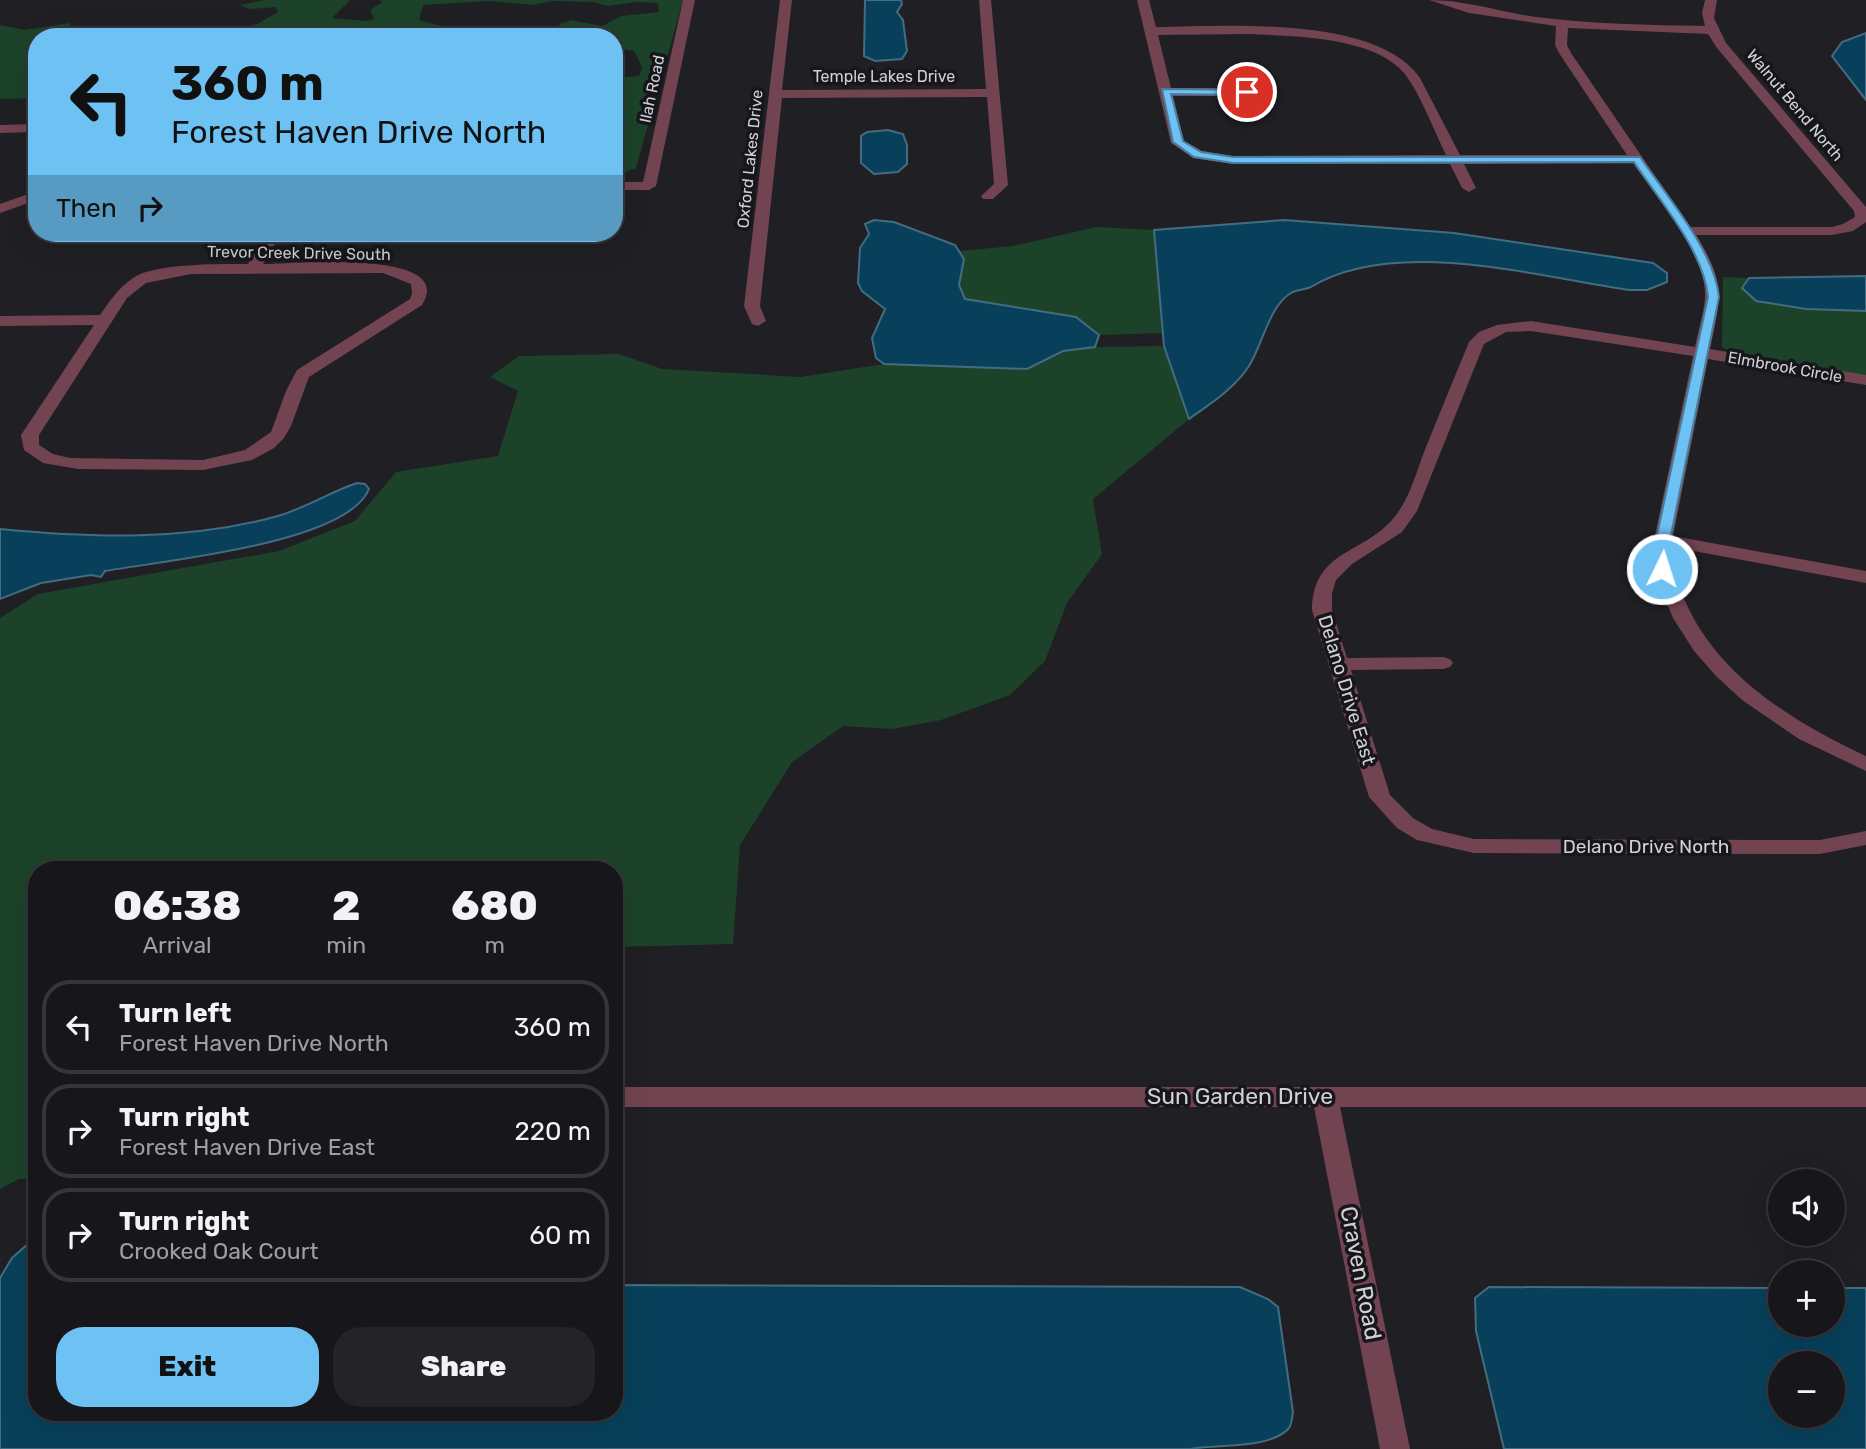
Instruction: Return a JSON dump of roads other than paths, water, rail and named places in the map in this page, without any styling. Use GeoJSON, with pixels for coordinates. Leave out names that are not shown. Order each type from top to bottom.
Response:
{"type":"FeatureCollection","features":[{"type":"Feature","properties":{"kind":"street","name":"Ilah Road"},"geometry":{"type":"LineString","coordinates":[[623,186],[649,186],[689,0]]}},
{"type":"Feature","properties":{"kind":"street","name":"Oxford Lakes Drive"},"geometry":{"type":"LineString","coordinates":[[758,321],[752,306],[786,0]]}},
{"type":"Feature","properties":{"kind":"street"},"geometry":{"type":"LineString","coordinates":[[985,0],[1001,185],[988,196]]}},
{"type":"Feature","properties":{"kind":"street"},"geometry":{"type":"LineString","coordinates":[[1143,0],[1178,142],[1189,151],[1233,160],[1637,159]]}},
{"type":"Feature","properties":{"kind":"street"},"geometry":{"type":"LineString","coordinates":[[1435,0],[1495,16],[1562,25],[1711,30],[1708,9],[1711,0]]}},
{"type":"Feature","properties":{"kind":"street"},"geometry":{"type":"LineString","coordinates":[[1562,25],[1562,45],[1565,53],[1686,231],[1703,258],[1712,284],[1713,297],[1703,353],[1663,540],[1662,569],[1673,601],[1688,628],[1709,656],[1740,686],[1812,737],[1866,764]]}},
{"type":"Feature","properties":{"kind":"street","name":"Walnut Bend North"},"geometry":{"type":"LineString","coordinates":[[1686,231],[1832,231],[1848,228],[1862,218],[1861,210],[1711,30]]}},
{"type":"Feature","properties":{"kind":"street"},"geometry":{"type":"LineString","coordinates":[[1151,31],[1288,32],[1335,38],[1378,51],[1396,60],[1415,80],[1469,188]]}},
{"type":"Feature","properties":{"kind":"street"},"geometry":{"type":"LineString","coordinates":[[1166,92],[1247,92]]}},
{"type":"Feature","properties":{"kind":"street","name":"Temple Lakes Drive"},"geometry":{"type":"LineString","coordinates":[[775,94],[993,93]]}},
{"type":"Feature","properties":{"kind":"street"},"geometry":{"type":"LineString","coordinates":[[0,128],[28,128]]}},
{"type":"Feature","properties":{"kind":"street"},"geometry":{"type":"LineString","coordinates":[[0,209],[28,198]]}},
{"type":"Feature","properties":{"kind":"street"},"geometry":{"type":"LineString","coordinates":[[253,269],[269,242]]}},
{"type":"Feature","properties":{"kind":"street","name":"Trevor Creek Drive South"},"geometry":{"type":"LineString","coordinates":[[383,268],[401,271],[415,278],[421,285],[422,294],[416,302],[303,374],[296,383],[281,430],[271,442],[240,457],[204,464],[53,460],[38,454],[30,446],[30,435],[103,320],[121,295],[141,279],[174,270],[383,268]]}},
{"type":"Feature","properties":{"kind":"street"},"geometry":{"type":"LineString","coordinates":[[0,321],[103,320]]}},
{"type":"Feature","properties":{"kind":"street","name":"Delano Drive East"},"geometry":{"type":"LineString","coordinates":[[1425,835],[1405,823],[1380,797],[1322,610],[1321,597],[1330,573],[1340,563],[1394,528],[1408,510],[1477,342],[1488,332],[1499,328],[1531,325],[1703,353]]}},
{"type":"Feature","properties":{"kind":"street","name":"Elmbrook Circle"},"geometry":{"type":"LineString","coordinates":[[1703,353],[1866,380]]}},
{"type":"Feature","properties":{"kind":"street"},"geometry":{"type":"LineString","coordinates":[[1663,540],[1866,577]]}},
{"type":"Feature","properties":{"kind":"street"},"geometry":{"type":"LineString","coordinates":[[1339,664],[1443,663]]}},
{"type":"Feature","properties":{"kind":"street","name":"Delano Drive North"},"geometry":{"type":"LineString","coordinates":[[1425,835],[1474,846],[1820,847],[1866,838]]}},
{"type":"Feature","properties":{"kind":"street","name":"Craven Road"},"geometry":{"type":"LineString","coordinates":[[1325,1096],[1395,1449]]}},
{"type":"Feature","properties":{"kind":"street","name":"Sun Garden Drive"},"geometry":{"type":"LineString","coordinates":[[623,1097],[1866,1097]]}},
{"type":"Feature","properties":{"kind":"water"},"geometry":{"type":"Polygon","coordinates":[[[865,0],[901,0],[902,4],[897,12],[903,20],[907,51],[902,59],[875,61],[864,56],[865,0]]]}},
{"type":"Feature","properties":{"kind":"water"},"geometry":{"type":"Polygon","coordinates":[[[1866,33],[1866,100],[1832,56],[1842,42],[1866,33]]]}},
{"type":"Feature","properties":{"kind":"water"},"geometry":{"type":"Polygon","coordinates":[[[888,130],[903,134],[907,145],[907,164],[898,172],[874,174],[861,163],[861,136],[867,132],[888,130]]]}},
{"type":"Feature","properties":{"kind":"water"},"geometry":{"type":"Polygon","coordinates":[[[874,220],[894,222],[955,245],[964,259],[959,285],[965,299],[1076,317],[1099,335],[1095,347],[1063,351],[1027,369],[884,364],[876,358],[872,338],[885,309],[862,291],[858,283],[860,248],[869,234],[865,224],[874,220]]]}},
{"type":"Feature","properties":{"kind":"water"},"geometry":{"type":"Polygon","coordinates":[[[1284,220],[1454,233],[1653,263],[1667,273],[1667,282],[1647,290],[1630,290],[1468,264],[1425,262],[1383,264],[1345,272],[1293,292],[1283,299],[1271,317],[1254,358],[1243,374],[1222,395],[1189,419],[1164,346],[1154,230],[1284,220]]]}},
{"type":"Feature","properties":{"kind":"water"},"geometry":{"type":"Polygon","coordinates":[[[1866,276],[1866,311],[1806,309],[1756,301],[1742,288],[1749,278],[1866,276]]]}},
{"type":"Feature","properties":{"kind":"water"},"geometry":{"type":"Polygon","coordinates":[[[357,483],[365,484],[369,489],[354,508],[326,524],[290,536],[207,555],[105,571],[101,577],[91,575],[41,583],[0,599],[0,529],[104,535],[209,530],[278,516],[357,483]]]}},
{"type":"Feature","properties":{"kind":"water"},"geometry":{"type":"Polygon","coordinates":[[[28,1244],[28,1421],[623,1421],[623,1285],[1240,1287],[1268,1299],[1278,1307],[1293,1412],[1289,1428],[1270,1439],[1257,1443],[1190,1449],[0,1449],[0,1278],[12,1258],[28,1244]]]}},
{"type":"Feature","properties":{"kind":"water"},"geometry":{"type":"Polygon","coordinates":[[[1489,1287],[1768,1288],[1768,1337],[1845,1337],[1845,1288],[1866,1288],[1866,1449],[1504,1449],[1476,1331],[1475,1298],[1489,1287]]]}}]}
